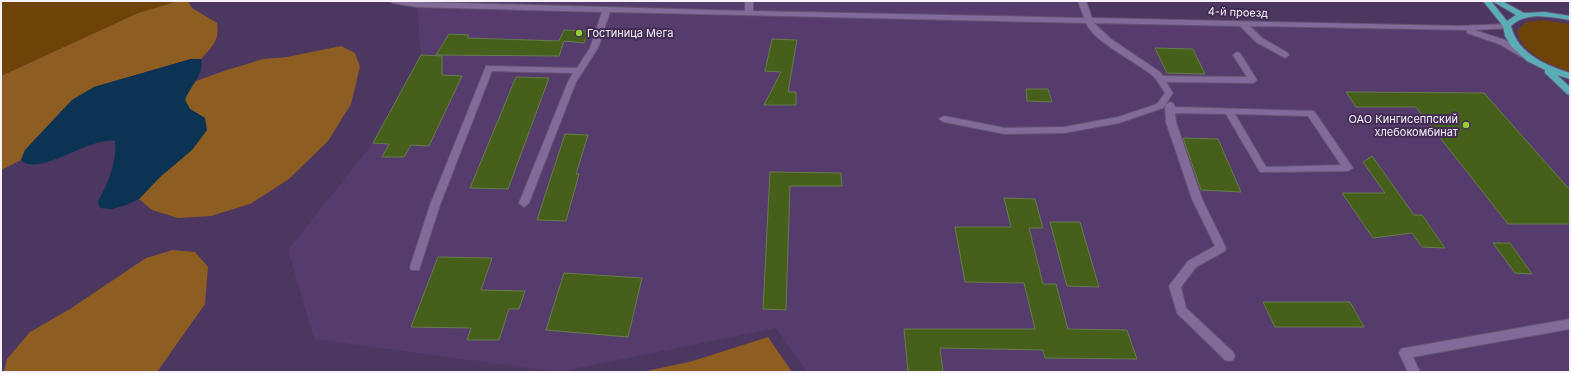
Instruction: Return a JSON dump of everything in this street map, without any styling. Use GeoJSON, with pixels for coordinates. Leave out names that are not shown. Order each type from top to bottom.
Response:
{"type":"FeatureCollection","features":[{"type":"Feature","properties":{"kind":"main road"},"geometry":{"type":"LineString","coordinates":[[1487,1],[1507,26],[1508,36],[1515,46],[1529,58],[1570,76]]}},
{"type":"Feature","properties":{"kind":"main road"},"geometry":{"type":"LineString","coordinates":[[1496,1],[1522,15]]}},
{"type":"Feature","properties":{"kind":"main road"},"geometry":{"type":"LineString","coordinates":[[1507,26],[1512,20],[1522,15],[1538,14],[1570,18]]}},
{"type":"Feature","properties":{"kind":"main road"},"geometry":{"type":"LineString","coordinates":[[1542,65],[1570,92]]}},
{"type":"Feature","properties":{"kind":"street","name":"4-й проезд"},"geometry":{"type":"LineString","coordinates":[[393,1],[595,10],[1090,19],[1458,28],[1507,26]]}},
{"type":"Feature","properties":{"kind":"street"},"geometry":{"type":"LineString","coordinates":[[595,10],[599,1]]}},
{"type":"Feature","properties":{"kind":"street"},"geometry":{"type":"LineString","coordinates":[[749,1],[749,13]]}},
{"type":"Feature","properties":{"kind":"street"},"geometry":{"type":"LineString","coordinates":[[1082,1],[1091,25],[1108,41],[1137,62],[1157,74],[1169,93],[1171,122],[1197,199],[1221,248],[1192,264],[1175,286],[1180,310],[1229,356]]}},
{"type":"Feature","properties":{"kind":"street"},"geometry":{"type":"LineString","coordinates":[[524,203],[572,82],[594,48],[607,10]]}},
{"type":"Feature","properties":{"kind":"street"},"geometry":{"type":"LineString","coordinates":[[1242,23],[1259,40],[1285,55]]}},
{"type":"Feature","properties":{"kind":"street","name":"4-й проезд"},"geometry":{"type":"LineString","coordinates":[[1458,28],[1485,35],[1502,42],[1529,58]]}},
{"type":"Feature","properties":{"kind":"street"},"geometry":{"type":"LineString","coordinates":[[1160,79],[1253,80],[1237,55]]}},
{"type":"Feature","properties":{"kind":"street"},"geometry":{"type":"LineString","coordinates":[[415,267],[436,205],[489,68],[579,71]]}},
{"type":"Feature","properties":{"kind":"street"},"geometry":{"type":"LineString","coordinates":[[944,119],[1005,131],[1064,130],[1119,120],[1160,106],[1169,93]]}},
{"type":"Feature","properties":{"kind":"street"},"geometry":{"type":"LineString","coordinates":[[1170,110],[1229,111],[1311,113],[1348,168],[1263,170],[1229,111]]}},
{"type":"Feature","properties":{"kind":"street"},"geometry":{"type":"LineString","coordinates":[[1414,372],[1405,353],[1570,324]]}},
{"type":"Feature","properties":{"kind":"shaded area"},"geometry":{"type":"Polygon","coordinates":[[[1,1],[178,1],[138,13],[1,76],[1,1]]]}},
{"type":"Feature","properties":{"kind":"shaded area"},"geometry":{"type":"Polygon","coordinates":[[[178,1],[188,1],[192,8],[217,23],[218,29],[216,39],[212,47],[201,59],[191,59],[94,87],[72,100],[25,150],[21,160],[1,170],[1,76],[138,13],[178,1]]]}},
{"type":"Feature","properties":{"kind":"shaded area"},"geometry":{"type":"Polygon","coordinates":[[[398,1],[1082,1],[1090,19],[1458,28],[1515,46],[1542,65],[1570,92],[1570,372],[807,372],[776,328],[559,372],[314,339],[288,250],[373,143],[421,55],[417,5],[398,1]]]}},
{"type":"Feature","properties":{"kind":"shaded area"},"geometry":{"type":"Polygon","coordinates":[[[1543,20],[1570,24],[1570,72],[1538,58],[1520,39],[1517,31],[1526,22],[1543,20]]]}},
{"type":"Feature","properties":{"kind":"shaded area"},"geometry":{"type":"Polygon","coordinates":[[[341,46],[355,53],[360,67],[351,104],[328,141],[289,179],[250,204],[211,216],[178,218],[152,210],[139,199],[159,178],[205,118],[190,109],[185,100],[188,90],[196,81],[263,59],[287,57],[341,46]]]}},
{"type":"Feature","properties":{"kind":"shaded area"},"geometry":{"type":"Polygon","coordinates":[[[173,250],[195,252],[208,267],[205,304],[157,372],[4,372],[7,359],[30,332],[70,309],[146,258],[173,250]]]}},
{"type":"Feature","properties":{"kind":"shaded area"},"geometry":{"type":"Polygon","coordinates":[[[768,337],[792,372],[642,372],[693,361],[768,337]]]}},
{"type":"Feature","properties":{"kind":"water"},"geometry":{"type":"Polygon","coordinates":[[[191,59],[201,59],[202,64],[199,75],[185,100],[190,109],[205,118],[207,130],[192,150],[159,178],[139,199],[112,209],[100,208],[98,202],[105,188],[115,157],[115,141],[105,141],[93,144],[52,161],[39,164],[29,164],[21,160],[25,150],[72,100],[94,87],[191,59]]]}},
{"type":"Feature","properties":{"kind":"building"},"geometry":{"type":"Polygon","coordinates":[[[564,30],[589,31],[584,43],[564,41],[559,56],[436,55],[449,34],[469,35],[467,38],[559,41],[564,30]]]}},
{"type":"Feature","properties":{"kind":"building"},"geometry":{"type":"Polygon","coordinates":[[[772,39],[797,40],[788,92],[796,92],[796,105],[764,105],[781,72],[765,71],[772,39]]]}},
{"type":"Feature","properties":{"kind":"building"},"geometry":{"type":"Polygon","coordinates":[[[1155,48],[1193,49],[1205,74],[1167,73],[1155,48]]]}},
{"type":"Feature","properties":{"kind":"building"},"geometry":{"type":"Polygon","coordinates":[[[421,55],[442,56],[442,75],[462,76],[429,146],[411,145],[404,157],[382,157],[389,144],[373,143],[421,55]]]}},
{"type":"Feature","properties":{"kind":"building"},"geometry":{"type":"Polygon","coordinates":[[[516,77],[549,78],[508,189],[470,188],[516,77]]]}},
{"type":"Feature","properties":{"kind":"building"},"geometry":{"type":"Polygon","coordinates":[[[1026,89],[1048,89],[1052,102],[1027,101],[1026,89]]]}},
{"type":"Feature","properties":{"kind":"building"},"geometry":{"type":"Polygon","coordinates":[[[1346,92],[1484,93],[1570,190],[1570,224],[1508,224],[1416,107],[1356,107],[1346,92]]]}},
{"type":"Feature","properties":{"kind":"building"},"geometry":{"type":"Polygon","coordinates":[[[565,134],[588,135],[576,174],[579,174],[566,221],[537,220],[565,134]]]}},
{"type":"Feature","properties":{"kind":"building"},"geometry":{"type":"Polygon","coordinates":[[[1183,138],[1218,139],[1241,192],[1201,190],[1183,138]]]}},
{"type":"Feature","properties":{"kind":"building"},"geometry":{"type":"Polygon","coordinates":[[[1372,156],[1414,215],[1422,215],[1445,248],[1422,247],[1412,233],[1373,238],[1342,193],[1385,193],[1363,162],[1372,156]]]}},
{"type":"Feature","properties":{"kind":"building"},"geometry":{"type":"Polygon","coordinates":[[[770,172],[841,173],[842,186],[790,186],[786,310],[763,309],[770,172]]]}},
{"type":"Feature","properties":{"kind":"building"},"geometry":{"type":"Polygon","coordinates":[[[1004,198],[1035,199],[1043,228],[1029,228],[1043,284],[1056,284],[1068,329],[1127,330],[1137,359],[1045,358],[1043,350],[940,348],[943,372],[908,372],[904,329],[1035,329],[1024,283],[965,282],[955,227],[1011,227],[1004,198]]]}},
{"type":"Feature","properties":{"kind":"building"},"geometry":{"type":"Polygon","coordinates":[[[1050,222],[1080,222],[1099,287],[1067,286],[1050,222]]]}},
{"type":"Feature","properties":{"kind":"building"},"geometry":{"type":"Polygon","coordinates":[[[1493,243],[1510,243],[1532,274],[1515,273],[1493,243]]]}},
{"type":"Feature","properties":{"kind":"building"},"geometry":{"type":"Polygon","coordinates":[[[438,257],[492,258],[481,290],[525,291],[519,309],[509,309],[499,340],[467,340],[471,328],[411,327],[438,257]]]}},
{"type":"Feature","properties":{"kind":"building"},"geometry":{"type":"Polygon","coordinates":[[[564,273],[642,278],[628,337],[546,330],[564,273]]]}},
{"type":"Feature","properties":{"kind":"building"},"geometry":{"type":"Polygon","coordinates":[[[1263,302],[1350,302],[1364,327],[1275,327],[1263,302]]]}},
{"type":"Feature","properties":{"kind":"place","name":"Гостиница Мега"},"geometry":{"type":"Point","coordinates":[579,33]}},
{"type":"Feature","properties":{"kind":"place","name":"ОАО Кингисеппский хлебокомбинат"},"geometry":{"type":"Point","coordinates":[1466,125]}}]}
